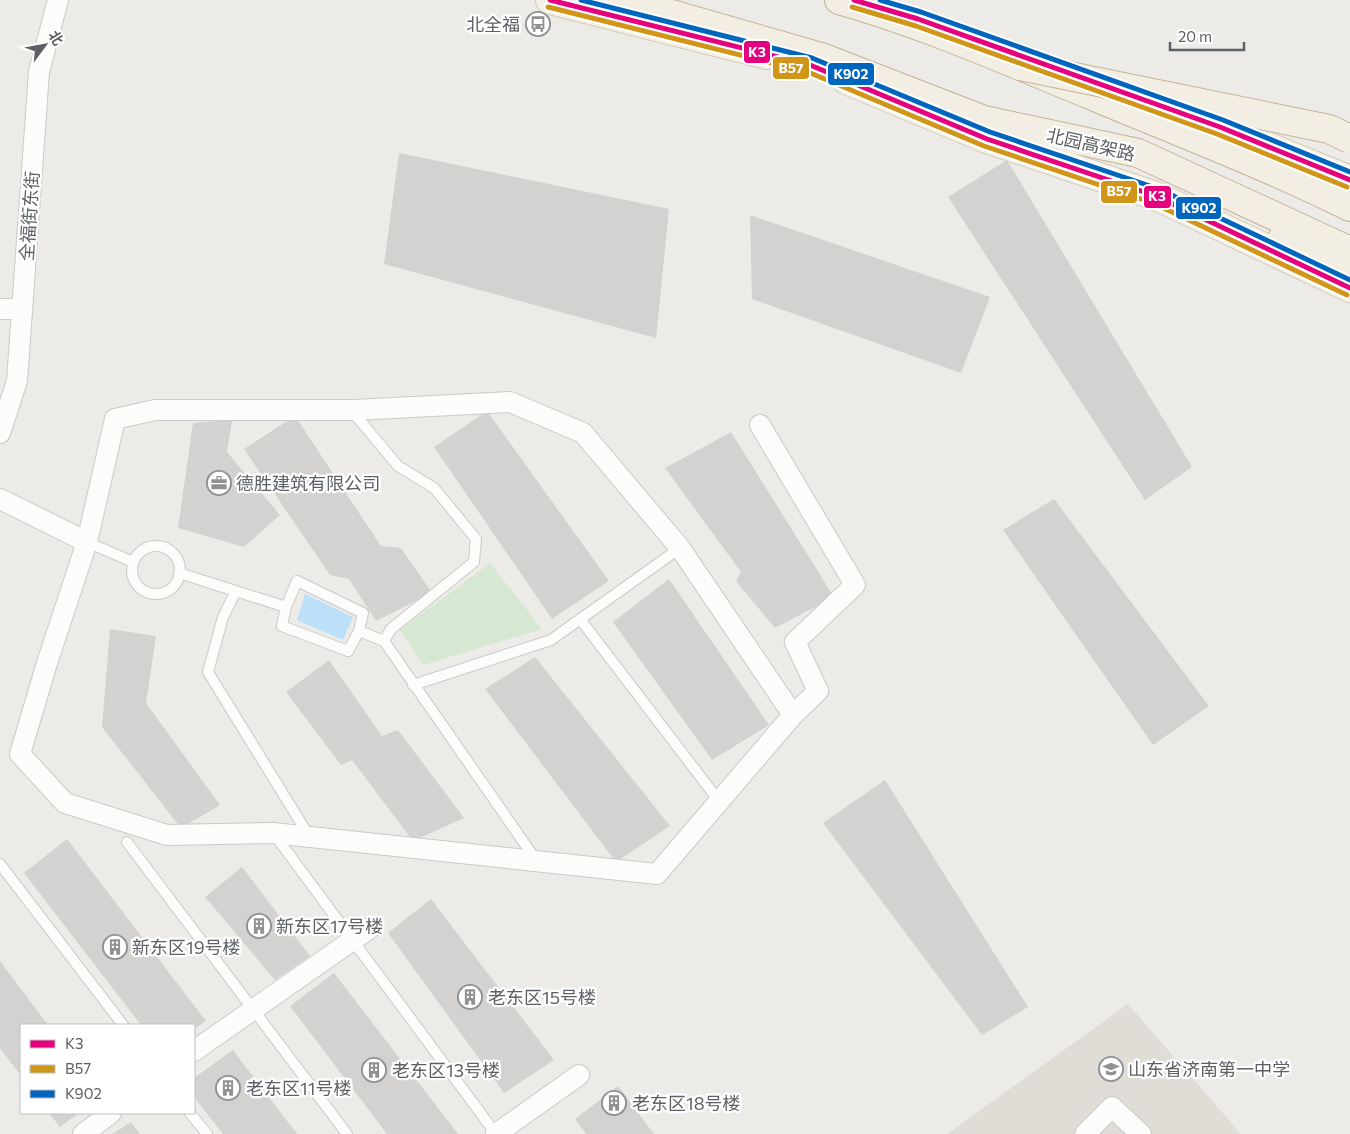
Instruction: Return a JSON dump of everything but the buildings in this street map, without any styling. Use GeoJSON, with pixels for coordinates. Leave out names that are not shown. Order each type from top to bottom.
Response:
{"type":"FeatureCollection","features":[{"type":"Feature","properties":{"kind":"highway","name":"北园高架路"},"geometry":{"type":"LineString","coordinates":[[623,0],[824,58],[984,120],[1138,153],[1350,250]]}},
{"type":"Feature","properties":{"kind":"highway"},"geometry":{"type":"LineString","coordinates":[[839,0],[858,3],[1020,66],[1295,180],[1350,207]]}},
{"type":"Feature","properties":{"kind":"highway"},"geometry":{"type":"LineString","coordinates":[[1020,66],[1329,129],[1350,139]]}},
{"type":"Feature","properties":{"kind":"highway"},"geometry":{"type":"LineString","coordinates":[[984,120],[1164,181],[1350,274]]}},
{"type":"Feature","properties":{"kind":"main road"},"geometry":{"type":"LineString","coordinates":[[550,0],[810,65],[987,139],[1156,196],[1350,288]]}},
{"type":"Feature","properties":{"kind":"main road"},"geometry":{"type":"LineString","coordinates":[[858,3],[918,19],[1202,120],[1350,180]]}},
{"type":"Feature","properties":{"kind":"street","name":"全福街东街"},"geometry":{"type":"LineString","coordinates":[[0,433],[17,382],[39,72],[58,0]]}},
{"type":"Feature","properties":{"kind":"street"},"geometry":{"type":"LineString","coordinates":[[0,309],[22,308]]}},
{"type":"Feature","properties":{"kind":"street"},"geometry":{"type":"LineString","coordinates":[[760,425],[855,585],[794,642],[818,691],[793,715],[657,874],[273,833],[167,835],[65,803],[20,754],[47,663],[88,542],[115,420],[155,410],[351,410],[510,402],[583,433],[680,548],[793,715]]}},
{"type":"Feature","properties":{"kind":"street"},"geometry":{"type":"LineString","coordinates":[[0,499],[88,542]]}},
{"type":"Feature","properties":{"kind":"street"},"geometry":{"type":"LineString","coordinates":[[195,1050],[370,928]]}},
{"type":"Feature","properties":{"kind":"street"},"geometry":{"type":"LineString","coordinates":[[496,1134],[579,1075]]}},
{"type":"Feature","properties":{"kind":"street"},"geometry":{"type":"LineString","coordinates":[[1085,1134],[1112,1107],[1141,1134]]}},
{"type":"Feature","properties":{"kind":"street"},"geometry":{"type":"LineString","coordinates":[[83,1134],[110,1114]]}},
{"type":"Feature","properties":{"kind":"lane"},"geometry":{"type":"LineString","coordinates":[[351,410],[398,466],[434,488],[476,539],[474,562],[391,629],[384,641]]}},
{"type":"Feature","properties":{"kind":"lane"},"geometry":{"type":"LineString","coordinates":[[88,542],[133,562]]}},
{"type":"Feature","properties":{"kind":"lane"},"geometry":{"type":"LineString","coordinates":[[158,546],[171,552],[176,558],[179,573],[172,587],[165,592],[150,593],[143,590],[133,578],[133,562],[142,550],[158,546]]}},
{"type":"Feature","properties":{"kind":"lane"},"geometry":{"type":"LineString","coordinates":[[413,685],[551,640],[680,548]]}},
{"type":"Feature","properties":{"kind":"lane"},"geometry":{"type":"LineString","coordinates":[[179,573],[286,607]]}},
{"type":"Feature","properties":{"kind":"lane"},"geometry":{"type":"LineString","coordinates":[[297,581],[363,613],[359,631],[348,651],[282,626],[286,607],[297,581]]}},
{"type":"Feature","properties":{"kind":"lane"},"geometry":{"type":"LineString","coordinates":[[236,591],[223,617],[208,672],[309,837]]}},
{"type":"Feature","properties":{"kind":"lane"},"geometry":{"type":"LineString","coordinates":[[580,619],[719,801]]}},
{"type":"Feature","properties":{"kind":"lane"},"geometry":{"type":"LineString","coordinates":[[359,631],[384,641],[537,862]]}},
{"type":"Feature","properties":{"kind":"lane"},"geometry":{"type":"LineString","coordinates":[[273,833],[496,1134]]}},
{"type":"Feature","properties":{"kind":"lane"},"geometry":{"type":"LineString","coordinates":[[127,842],[347,1134]]}},
{"type":"Feature","properties":{"kind":"lane"},"geometry":{"type":"LineString","coordinates":[[0,864],[123,1024]]}},
{"type":"Feature","properties":{"kind":"lane"},"geometry":{"type":"LineString","coordinates":[[191,1114],[206,1134]]}},
{"type":"Feature","properties":{"kind":"shaded area","name":"山东省济南第一中学"},"geometry":{"type":"Polygon","coordinates":[[[1128,1004],[1241,1134],[947,1134],[1128,1004]]]}},
{"type":"Feature","properties":{"kind":"green space"},"geometry":{"type":"Polygon","coordinates":[[[490,563],[542,629],[423,665],[400,630],[490,563]]]}},
{"type":"Feature","properties":{"kind":"water"},"geometry":{"type":"Polygon","coordinates":[[[305,594],[353,617],[343,640],[297,620],[305,594]]]}},
{"type":"Feature","properties":{"kind":"transit line","name":"K3"},"geometry":{"type":"LineString","coordinates":[[550,0],[810,65],[987,139],[1156,196],[1350,288]]}},
{"type":"Feature","properties":{"kind":"transit line","name":"K902"},"geometry":{"type":"LineString","coordinates":[[581,0],[812,58],[990,132],[1159,189],[1350,280]]}},
{"type":"Feature","properties":{"kind":"transit line","name":"K3"},"geometry":{"type":"LineString","coordinates":[[854,0],[918,19],[1220,127],[1350,180]]}},
{"type":"Feature","properties":{"kind":"transit line","name":"K902"},"geometry":{"type":"LineString","coordinates":[[880,0],[921,12],[1223,120],[1350,172]]}},
{"type":"Feature","properties":{"kind":"transit line","name":"B57"},"geometry":{"type":"LineString","coordinates":[[548,7],[808,72],[984,146],[1153,203],[1347,295]]}},
{"type":"Feature","properties":{"kind":"transit line","name":"B57"},"geometry":{"type":"LineString","coordinates":[[852,7],[916,26],[1217,134],[1347,187]]}},
{"type":"Feature","properties":{"kind":"place","name":"北全福"},"geometry":{"type":"Point","coordinates":[538,24]}},
{"type":"Feature","properties":{"kind":"place","name":"德胜建筑有限公司"},"geometry":{"type":"Point","coordinates":[219,483]}},
{"type":"Feature","properties":{"kind":"place","name":"新东区17号楼"},"geometry":{"type":"Point","coordinates":[259,926]}},
{"type":"Feature","properties":{"kind":"place","name":"新东区19号楼"},"geometry":{"type":"Point","coordinates":[115,947]}},
{"type":"Feature","properties":{"kind":"place","name":"老东区15号楼"},"geometry":{"type":"Point","coordinates":[470,997]}},
{"type":"Feature","properties":{"kind":"place","name":"山东省济南第一中学"},"geometry":{"type":"Point","coordinates":[1111,1069]}},
{"type":"Feature","properties":{"kind":"place","name":"老东区13号楼"},"geometry":{"type":"Point","coordinates":[374,1070]}},
{"type":"Feature","properties":{"kind":"place","name":"老东区11号楼"},"geometry":{"type":"Point","coordinates":[228,1088]}},
{"type":"Feature","properties":{"kind":"place","name":"老东区18号楼"},"geometry":{"type":"Point","coordinates":[614,1103]}}]}
